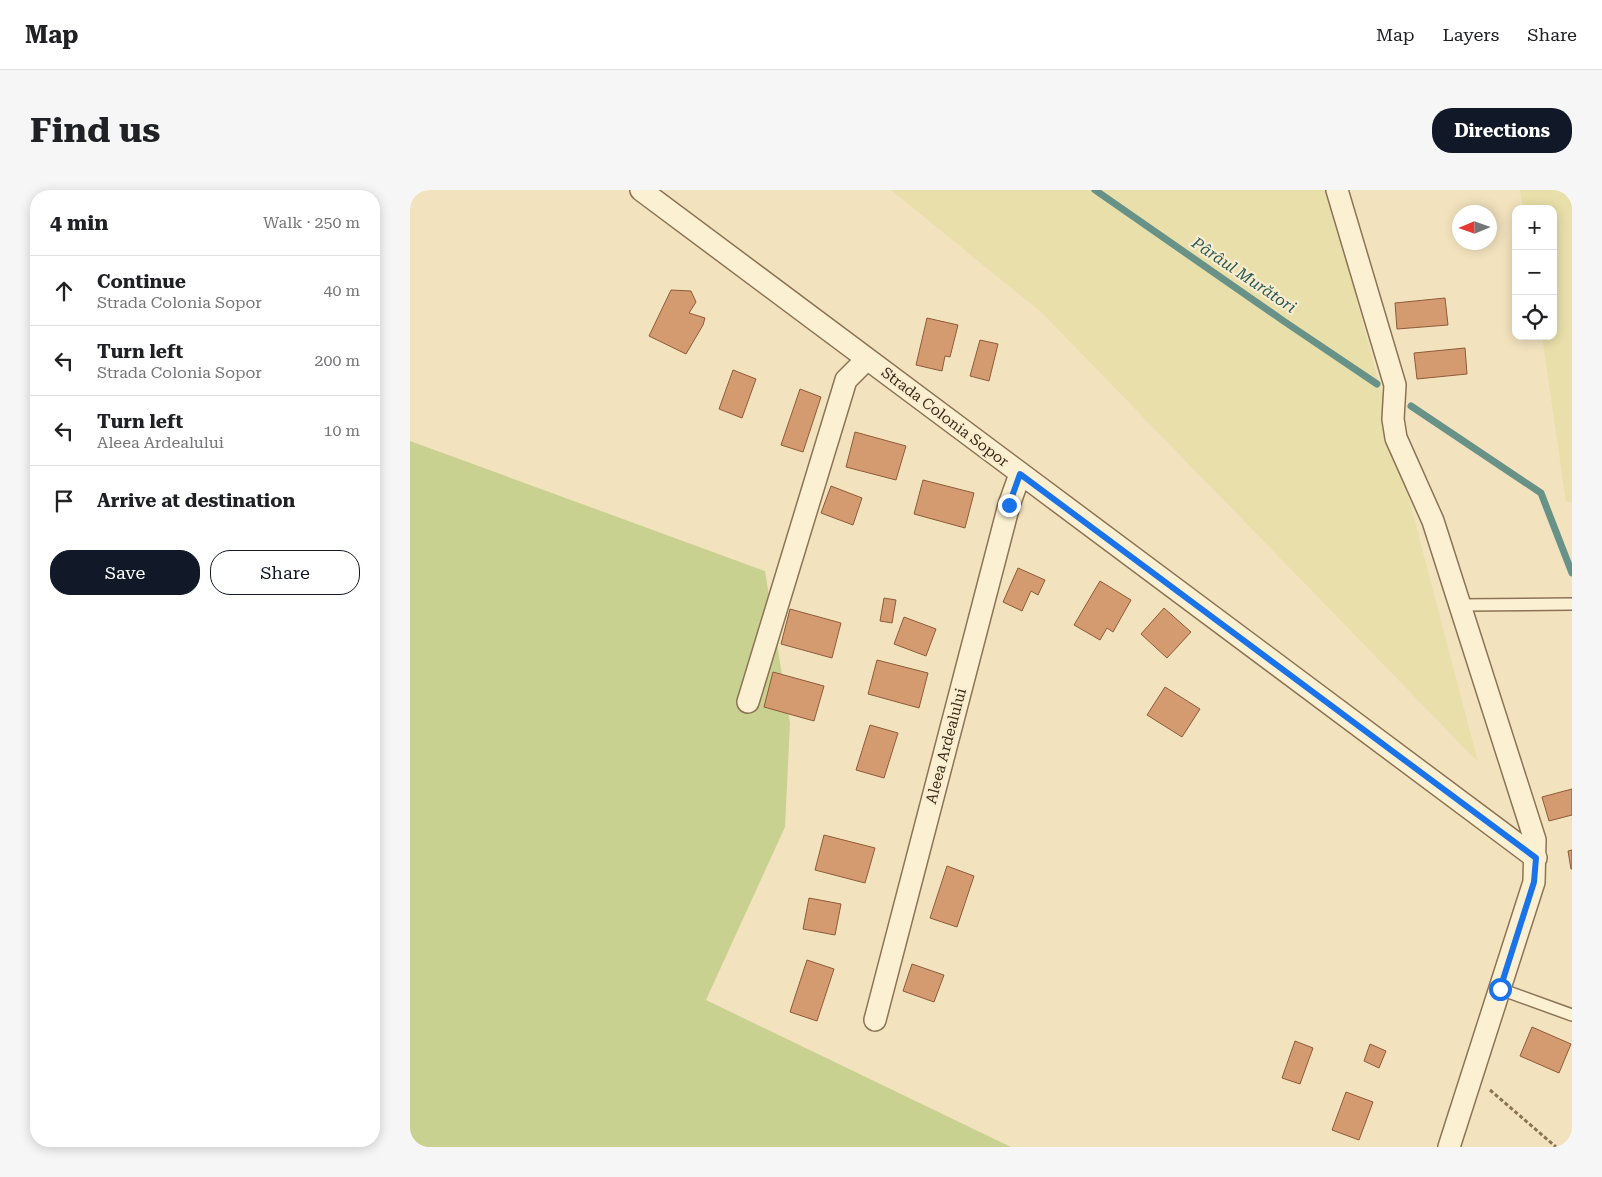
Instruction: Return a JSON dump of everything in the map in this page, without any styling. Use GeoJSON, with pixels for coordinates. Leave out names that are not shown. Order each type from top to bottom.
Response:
{"type":"FeatureCollection","features":[{"type":"Feature","properties":{"kind":"street","name":"Strada Colonia Sopor"},"geometry":{"type":"LineString","coordinates":[[641,190],[1536,858]]}},
{"type":"Feature","properties":{"kind":"street"},"geometry":{"type":"LineString","coordinates":[[1337,190],[1394,385],[1393,419],[1396,438],[1433,521],[1536,840],[1534,882],[1450,1147]]}},
{"type":"Feature","properties":{"kind":"street"},"geometry":{"type":"LineString","coordinates":[[748,702],[846,380],[867,359]]}},
{"type":"Feature","properties":{"kind":"street","name":"Aleea Ardealului"},"geometry":{"type":"LineString","coordinates":[[875,1020],[1009,505],[1020,474]]}},
{"type":"Feature","properties":{"kind":"lane"},"geometry":{"type":"LineString","coordinates":[[1460,605],[1572,604]]}},
{"type":"Feature","properties":{"kind":"lane"},"geometry":{"type":"LineString","coordinates":[[1500,989],[1572,1015]]}},
{"type":"Feature","properties":{"kind":"path"},"geometry":{"type":"LineString","coordinates":[[1472,1075],[1556,1147]]}},
{"type":"Feature","properties":{"kind":"shaded area"},"geometry":{"type":"Polygon","coordinates":[[[891,190],[1328,190],[1478,762],[1042,313],[891,190]]]}},
{"type":"Feature","properties":{"kind":"shaded area"},"geometry":{"type":"Polygon","coordinates":[[[1520,190],[1572,190],[1572,502],[1566,502],[1543,340],[1557,340],[1557,205],[1522,205],[1520,190]]]}},
{"type":"Feature","properties":{"kind":"green space"},"geometry":{"type":"Polygon","coordinates":[[[410,441],[765,571],[790,723],[785,827],[706,1000],[1011,1147],[410,1147],[410,441]]]}},
{"type":"Feature","properties":{"kind":"building"},"geometry":{"type":"Polygon","coordinates":[[[671,290],[691,291],[696,302],[689,313],[705,318],[686,354],[649,336],[671,290]]]}},
{"type":"Feature","properties":{"kind":"building"},"geometry":{"type":"Polygon","coordinates":[[[1445,298],[1448,325],[1397,329],[1395,303],[1445,298]]]}},
{"type":"Feature","properties":{"kind":"building"},"geometry":{"type":"Polygon","coordinates":[[[927,318],[958,325],[950,357],[945,356],[942,371],[916,365],[927,318]]]}},
{"type":"Feature","properties":{"kind":"building"},"geometry":{"type":"Polygon","coordinates":[[[980,340],[998,344],[989,381],[970,376],[980,340]]]}},
{"type":"Feature","properties":{"kind":"building"},"geometry":{"type":"Polygon","coordinates":[[[1465,348],[1467,374],[1417,379],[1414,353],[1465,348]]]}},
{"type":"Feature","properties":{"kind":"building"},"geometry":{"type":"Polygon","coordinates":[[[733,370],[756,379],[742,418],[719,409],[733,370]]]}},
{"type":"Feature","properties":{"kind":"building"},"geometry":{"type":"Polygon","coordinates":[[[800,389],[821,397],[803,452],[781,445],[800,389]]]}},
{"type":"Feature","properties":{"kind":"building"},"geometry":{"type":"Polygon","coordinates":[[[855,432],[906,446],[896,480],[846,467],[855,432]]]}},
{"type":"Feature","properties":{"kind":"building"},"geometry":{"type":"Polygon","coordinates":[[[923,480],[974,493],[965,528],[914,514],[923,480]]]}},
{"type":"Feature","properties":{"kind":"building"},"geometry":{"type":"Polygon","coordinates":[[[831,486],[862,498],[853,525],[821,513],[831,486]]]}},
{"type":"Feature","properties":{"kind":"building"},"geometry":{"type":"Polygon","coordinates":[[[1018,568],[1045,580],[1038,595],[1031,591],[1022,611],[1003,602],[1018,568]]]}},
{"type":"Feature","properties":{"kind":"building"},"geometry":{"type":"Polygon","coordinates":[[[1100,581],[1131,600],[1113,632],[1107,628],[1100,640],[1074,625],[1100,581]]]}},
{"type":"Feature","properties":{"kind":"building"},"geometry":{"type":"Polygon","coordinates":[[[884,598],[896,600],[892,623],[880,621],[884,598]]]}},
{"type":"Feature","properties":{"kind":"building"},"geometry":{"type":"Polygon","coordinates":[[[1164,608],[1191,632],[1167,658],[1141,634],[1164,608]]]}},
{"type":"Feature","properties":{"kind":"building"},"geometry":{"type":"Polygon","coordinates":[[[790,609],[841,623],[832,658],[781,644],[790,609]]]}},
{"type":"Feature","properties":{"kind":"building"},"geometry":{"type":"Polygon","coordinates":[[[904,617],[936,629],[926,656],[894,644],[904,617]]]}},
{"type":"Feature","properties":{"kind":"building"},"geometry":{"type":"Polygon","coordinates":[[[877,660],[928,673],[919,708],[868,694],[877,660]]]}},
{"type":"Feature","properties":{"kind":"building"},"geometry":{"type":"Polygon","coordinates":[[[773,672],[824,686],[814,721],[764,707],[773,672]]]}},
{"type":"Feature","properties":{"kind":"building"},"geometry":{"type":"Polygon","coordinates":[[[1165,687],[1200,709],[1182,737],[1147,715],[1165,687]]]}},
{"type":"Feature","properties":{"kind":"building"},"geometry":{"type":"Polygon","coordinates":[[[870,725],[898,733],[884,778],[856,770],[870,725]]]}},
{"type":"Feature","properties":{"kind":"building"},"geometry":{"type":"Polygon","coordinates":[[[1572,789],[1572,815],[1549,821],[1542,797],[1572,789]]]}},
{"type":"Feature","properties":{"kind":"building"},"geometry":{"type":"Polygon","coordinates":[[[824,835],[875,848],[865,883],[815,870],[824,835]]]}},
{"type":"Feature","properties":{"kind":"building"},"geometry":{"type":"Polygon","coordinates":[[[1572,850],[1572,869],[1571,869],[1568,851],[1572,850]]]}},
{"type":"Feature","properties":{"kind":"building"},"geometry":{"type":"Polygon","coordinates":[[[947,866],[974,876],[957,927],[930,918],[947,866]]]}},
{"type":"Feature","properties":{"kind":"building"},"geometry":{"type":"Polygon","coordinates":[[[809,898],[841,904],[835,935],[803,929],[809,898]]]}},
{"type":"Feature","properties":{"kind":"building"},"geometry":{"type":"Polygon","coordinates":[[[807,960],[834,969],[817,1021],[790,1012],[807,960]]]}},
{"type":"Feature","properties":{"kind":"building"},"geometry":{"type":"Polygon","coordinates":[[[912,964],[944,975],[934,1002],[903,991],[912,964]]]}},
{"type":"Feature","properties":{"kind":"building"},"geometry":{"type":"Polygon","coordinates":[[[1532,1027],[1571,1044],[1559,1073],[1520,1056],[1532,1027]]]}},
{"type":"Feature","properties":{"kind":"building"},"geometry":{"type":"Polygon","coordinates":[[[1295,1041],[1313,1048],[1300,1084],[1282,1078],[1295,1041]]]}},
{"type":"Feature","properties":{"kind":"building"},"geometry":{"type":"Polygon","coordinates":[[[1370,1044],[1386,1051],[1379,1068],[1364,1061],[1370,1044]]]}},
{"type":"Feature","properties":{"kind":"building"},"geometry":{"type":"Polygon","coordinates":[[[1346,1092],[1373,1102],[1359,1140],[1332,1130],[1346,1092]]]}},
{"type":"Feature","properties":{"kind":"waterway","name":"Pârâul Murători"},"geometry":{"type":"LineString","coordinates":[[1095,190],[1377,384]]}},
{"type":"Feature","properties":{"kind":"waterway"},"geometry":{"type":"LineString","coordinates":[[1411,406],[1541,493],[1572,573]]}},
{"type":"Feature","properties":{"kind":"route"},"geometry":{"type":"LineString","coordinates":[[1009,505],[1020,474],[1536,858],[1534,882],[1500,989]]}}]}
